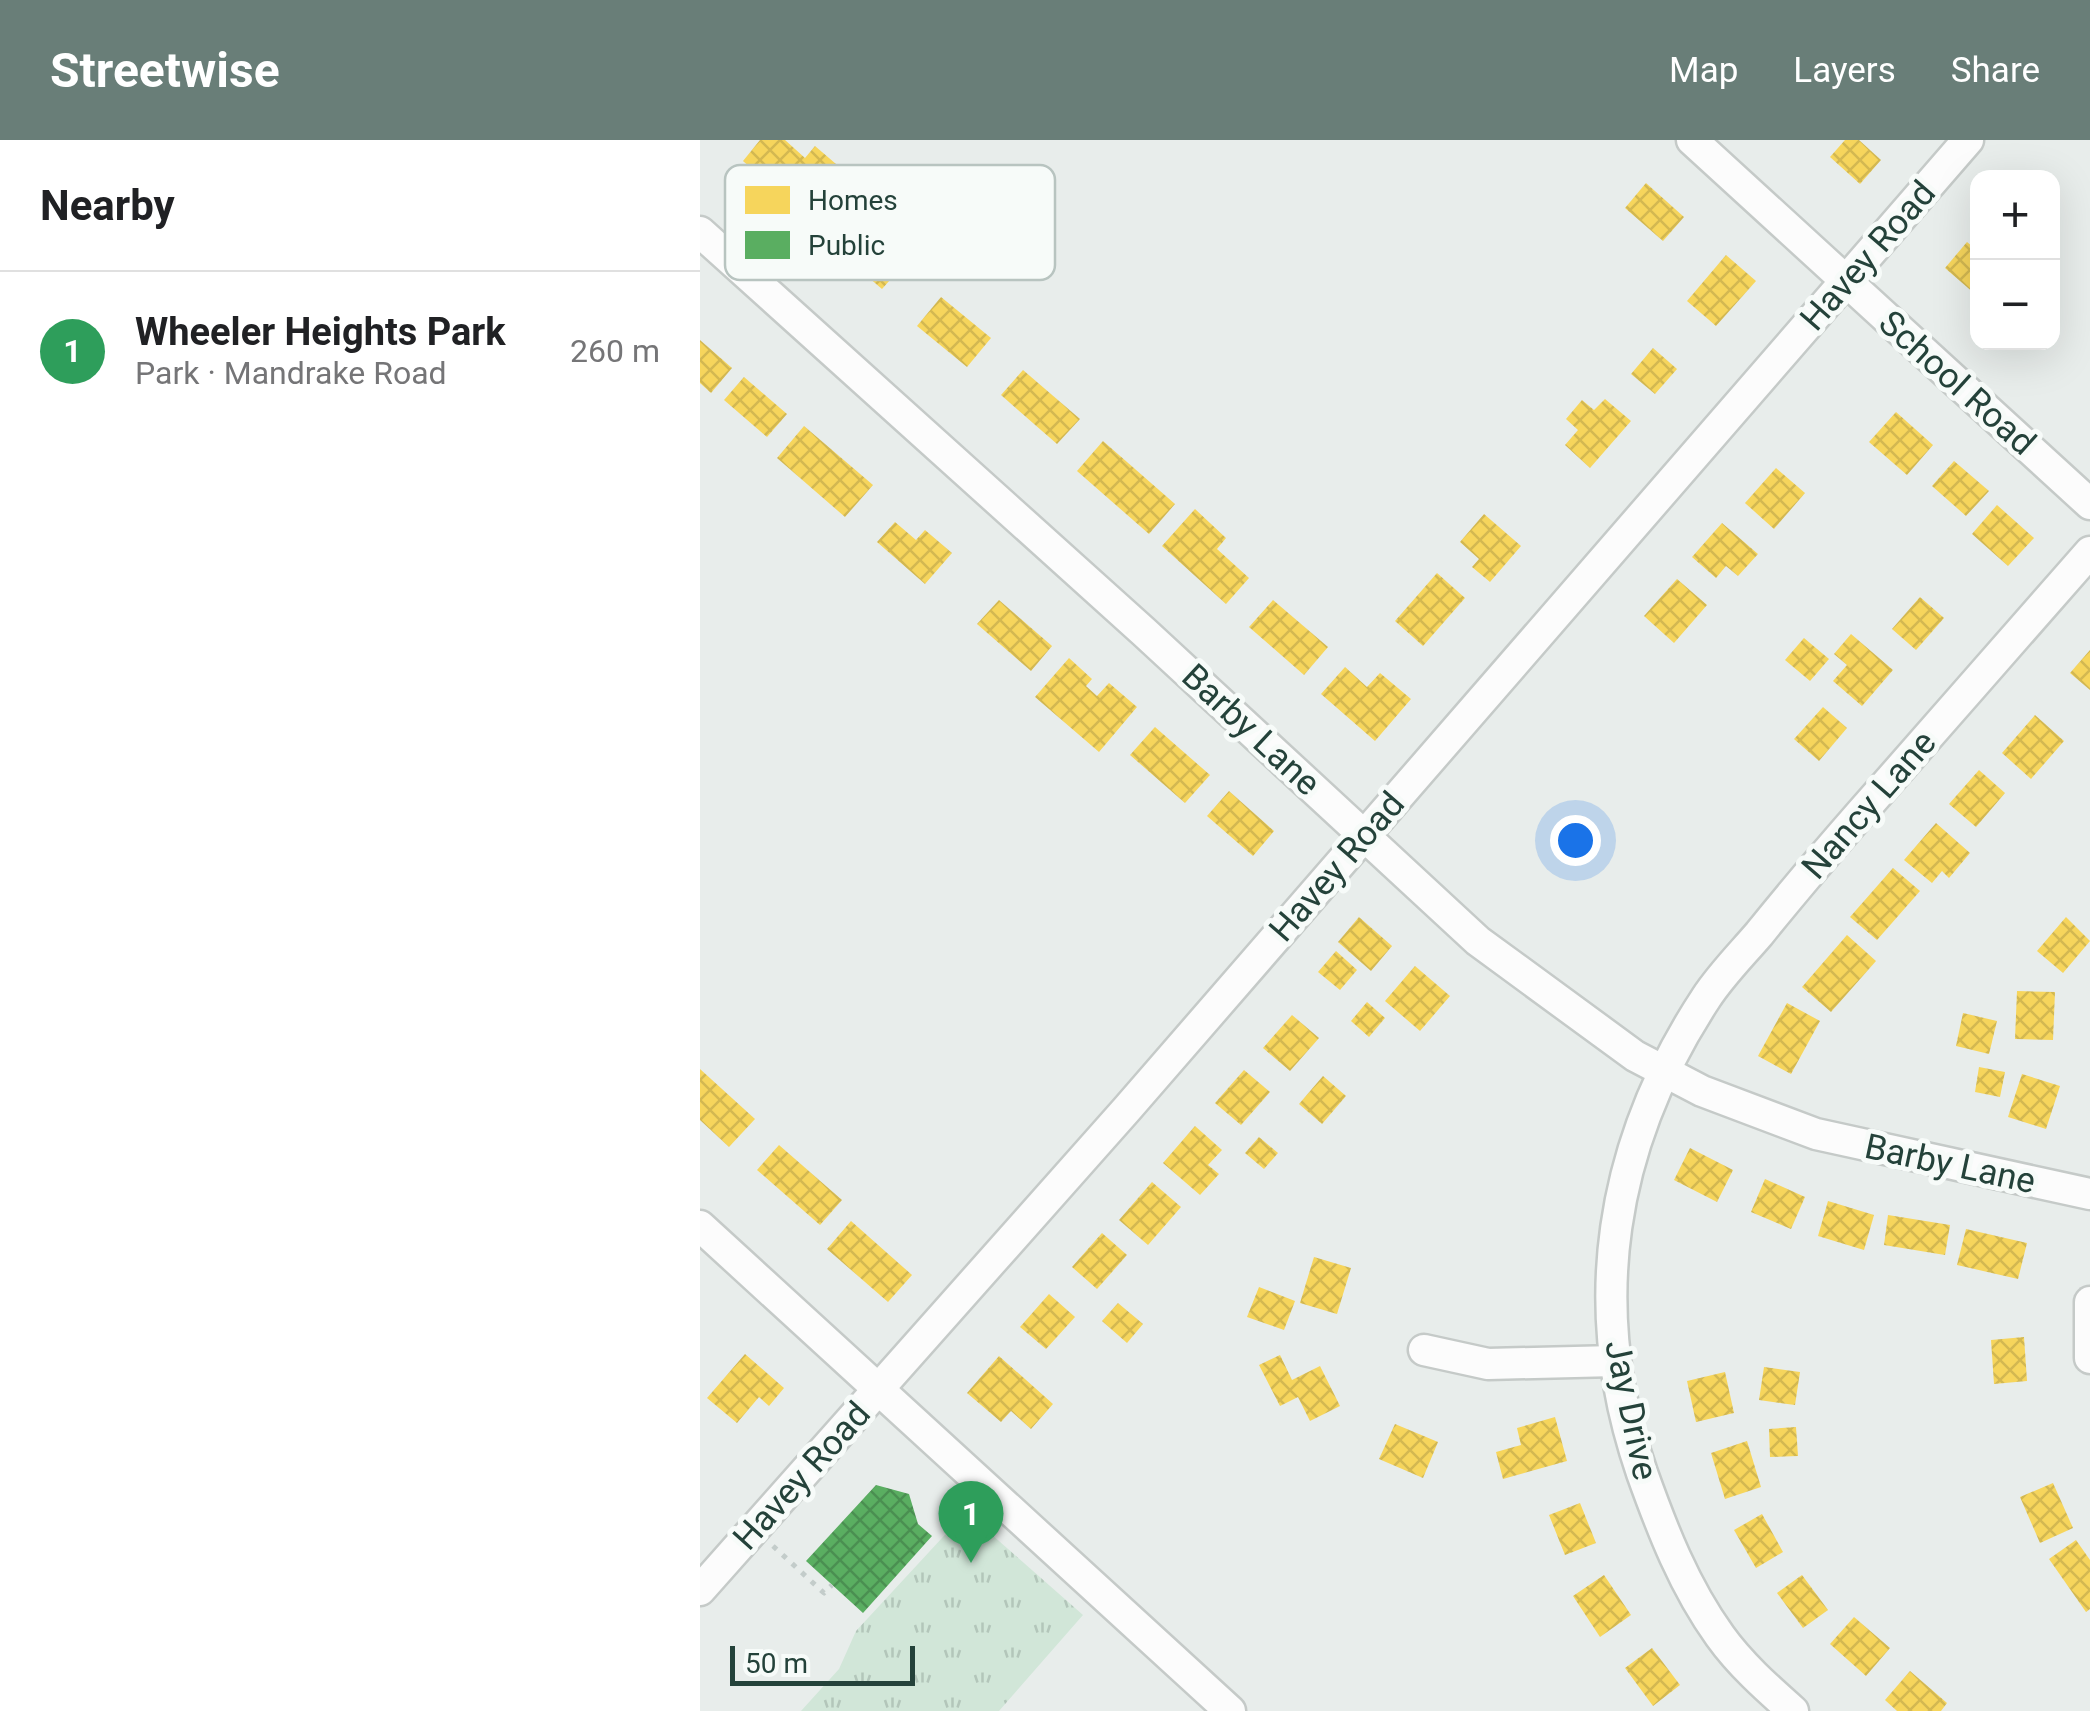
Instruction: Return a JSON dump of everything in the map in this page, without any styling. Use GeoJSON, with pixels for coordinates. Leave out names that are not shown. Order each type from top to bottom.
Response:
{"type":"FeatureCollection","features":[{"type":"Feature","properties":{"kind":"street","name":"School Road"},"geometry":{"type":"LineString","coordinates":[[1692,140],[2090,504]]}},
{"type":"Feature","properties":{"kind":"street","name":"Havey Road"},"geometry":{"type":"LineString","coordinates":[[700,1590],[1365,835],[1968,140]]}},
{"type":"Feature","properties":{"kind":"street","name":"Barby Lane"},"geometry":{"type":"LineString","coordinates":[[700,232],[725,255]]}},
{"type":"Feature","properties":{"kind":"street","name":"Barby Lane"},"geometry":{"type":"LineString","coordinates":[[753,280],[1503,962],[1636,1056],[1728,1103],[1816,1134],[2090,1194]]}},
{"type":"Feature","properties":{"kind":"street","name":"Nancy Lane"},"geometry":{"type":"LineString","coordinates":[[1664,1071],[1720,980],[2090,552]]}},
{"type":"Feature","properties":{"kind":"street","name":"Jay Drive"},"geometry":{"type":"LineString","coordinates":[[1664,1071],[1653,1090],[1628,1164],[1613,1241],[1611,1300],[1616,1361],[1631,1441],[1674,1556],[1720,1636],[1793,1711]]}},
{"type":"Feature","properties":{"kind":"street"},"geometry":{"type":"LineString","coordinates":[[700,1226],[1230,1711]]}},
{"type":"Feature","properties":{"kind":"street"},"geometry":{"type":"LineString","coordinates":[[2090,1302],[2090,1358]]}},
{"type":"Feature","properties":{"kind":"street"},"geometry":{"type":"LineString","coordinates":[[1424,1350],[1488,1364],[1616,1361]]}},
{"type":"Feature","properties":{"kind":"path"},"geometry":{"type":"LineString","coordinates":[[773,1546],[824,1593],[832,1585]]}},
{"type":"Feature","properties":{"kind":"green space"},"geometry":{"type":"Polygon","coordinates":[[[966,1512],[1083,1615],[999,1711],[801,1711],[839,1669],[856,1631],[966,1512]]]}},
{"type":"Feature","properties":{"kind":"building: Homes"},"geometry":{"type":"Polygon","coordinates":[[[760,140],[785,140],[805,158],[815,146],[836,164],[748,165],[743,161],[760,140]]]}},
{"type":"Feature","properties":{"kind":"building: Homes"},"geometry":{"type":"Polygon","coordinates":[[[1845,140],[1859,140],[1881,160],[1860,184],[1830,157],[1845,140]]]}},
{"type":"Feature","properties":{"kind":"building: Homes"},"geometry":{"type":"Polygon","coordinates":[[[1646,183],[1684,217],[1663,241],[1625,208],[1646,183]]]}},
{"type":"Feature","properties":{"kind":"building: Homes"},"geometry":{"type":"Polygon","coordinates":[[[1967,242],[1970,244],[1970,290],[1945,268],[1967,242]]]}},
{"type":"Feature","properties":{"kind":"building: Homes"},"geometry":{"type":"Polygon","coordinates":[[[1726,255],[1756,281],[1716,326],[1687,301],[1726,255]]]}},
{"type":"Feature","properties":{"kind":"building: Homes"},"geometry":{"type":"Polygon","coordinates":[[[872,280],[890,280],[882,289],[872,280]]]}},
{"type":"Feature","properties":{"kind":"building: Homes"},"geometry":{"type":"Polygon","coordinates":[[[941,297],[991,338],[967,367],[917,326],[941,297]]]}},
{"type":"Feature","properties":{"kind":"building: Homes"},"geometry":{"type":"Polygon","coordinates":[[[700,340],[732,368],[711,393],[700,383],[700,340]]]}},
{"type":"Feature","properties":{"kind":"building: Homes"},"geometry":{"type":"Polygon","coordinates":[[[1653,348],[1677,369],[1655,394],[1631,374],[1653,348]]]}},
{"type":"Feature","properties":{"kind":"building: Homes"},"geometry":{"type":"Polygon","coordinates":[[[1023,370],[1080,419],[1057,444],[1001,395],[1023,370]]]}},
{"type":"Feature","properties":{"kind":"building: Homes"},"geometry":{"type":"Polygon","coordinates":[[[744,377],[787,414],[767,437],[724,400],[744,377]]]}},
{"type":"Feature","properties":{"kind":"building: Homes"},"geometry":{"type":"Polygon","coordinates":[[[1605,399],[1631,421],[1590,468],[1565,445],[1578,430],[1566,419],[1582,400],[1594,410],[1605,399]]]}},
{"type":"Feature","properties":{"kind":"building: Homes"},"geometry":{"type":"Polygon","coordinates":[[[1896,412],[1933,445],[1907,475],[1869,442],[1896,412]]]}},
{"type":"Feature","properties":{"kind":"building: Homes"},"geometry":{"type":"Polygon","coordinates":[[[804,426],[873,485],[845,517],[777,458],[804,426]]]}},
{"type":"Feature","properties":{"kind":"building: Homes"},"geometry":{"type":"Polygon","coordinates":[[[1103,441],[1175,504],[1149,534],[1077,471],[1103,441]]]}},
{"type":"Feature","properties":{"kind":"building: Homes"},"geometry":{"type":"Polygon","coordinates":[[[1954,461],[1989,491],[1966,516],[1932,486],[1954,461]]]}},
{"type":"Feature","properties":{"kind":"building: Homes"},"geometry":{"type":"Polygon","coordinates":[[[1776,468],[1805,493],[1774,529],[1745,503],[1776,468]]]}},
{"type":"Feature","properties":{"kind":"building: Homes"},"geometry":{"type":"Polygon","coordinates":[[[1997,505],[2034,538],[2008,566],[1972,534],[1997,505]]]}},
{"type":"Feature","properties":{"kind":"building: Homes"},"geometry":{"type":"Polygon","coordinates":[[[1195,509],[1226,538],[1217,549],[1249,578],[1226,604],[1162,546],[1195,509]]]}},
{"type":"Feature","properties":{"kind":"building: Homes"},"geometry":{"type":"Polygon","coordinates":[[[1484,514],[1521,546],[1490,582],[1472,567],[1479,559],[1460,542],[1484,514]]]}},
{"type":"Feature","properties":{"kind":"building: Homes"},"geometry":{"type":"Polygon","coordinates":[[[895,522],[916,540],[925,530],[952,553],[925,584],[877,542],[895,522]]]}},
{"type":"Feature","properties":{"kind":"building: Homes"},"geometry":{"type":"Polygon","coordinates":[[[1722,523],[1758,554],[1738,576],[1726,566],[1716,578],[1692,557],[1722,523]]]}},
{"type":"Feature","properties":{"kind":"building: Homes"},"geometry":{"type":"Polygon","coordinates":[[[1437,573],[1465,598],[1423,646],[1395,621],[1437,573]]]}},
{"type":"Feature","properties":{"kind":"building: Homes"},"geometry":{"type":"Polygon","coordinates":[[[1677,579],[1707,605],[1674,643],[1644,616],[1677,579]]]}},
{"type":"Feature","properties":{"kind":"building: Homes"},"geometry":{"type":"Polygon","coordinates":[[[1920,597],[1944,618],[1916,650],[1892,629],[1920,597]]]}},
{"type":"Feature","properties":{"kind":"building: Homes"},"geometry":{"type":"Polygon","coordinates":[[[999,600],[1052,646],[1031,671],[977,624],[999,600]]]}},
{"type":"Feature","properties":{"kind":"building: Homes"},"geometry":{"type":"Polygon","coordinates":[[[1273,600],[1328,647],[1304,675],[1249,627],[1273,600]]]}},
{"type":"Feature","properties":{"kind":"building: Homes"},"geometry":{"type":"Polygon","coordinates":[[[1851,634],[1893,670],[1862,706],[1833,681],[1847,665],[1834,654],[1851,634]]]}},
{"type":"Feature","properties":{"kind":"building: Homes"},"geometry":{"type":"Polygon","coordinates":[[[1804,638],[1829,659],[1810,681],[1785,660],[1804,638]]]}},
{"type":"Feature","properties":{"kind":"building: Homes"},"geometry":{"type":"Polygon","coordinates":[[[2090,650],[2090,690],[2070,673],[2090,650]]]}},
{"type":"Feature","properties":{"kind":"building: Homes"},"geometry":{"type":"Polygon","coordinates":[[[1069,658],[1092,679],[1086,686],[1097,696],[1109,683],[1137,707],[1099,752],[1035,697],[1069,658]]]}},
{"type":"Feature","properties":{"kind":"building: Homes"},"geometry":{"type":"Polygon","coordinates":[[[1345,667],[1367,687],[1380,673],[1411,699],[1375,741],[1321,694],[1345,667]]]}},
{"type":"Feature","properties":{"kind":"building: Homes"},"geometry":{"type":"Polygon","coordinates":[[[1823,707],[1847,728],[1819,761],[1794,739],[1823,707]]]}},
{"type":"Feature","properties":{"kind":"building: Homes"},"geometry":{"type":"Polygon","coordinates":[[[2035,715],[2064,741],[2031,779],[2002,753],[2035,715]]]}},
{"type":"Feature","properties":{"kind":"building: Homes"},"geometry":{"type":"Polygon","coordinates":[[[1155,727],[1210,775],[1185,803],[1130,755],[1155,727]]]}},
{"type":"Feature","properties":{"kind":"building: Homes"},"geometry":{"type":"Polygon","coordinates":[[[1979,770],[2005,793],[1976,827],[1949,804],[1979,770]]]}},
{"type":"Feature","properties":{"kind":"building: Homes"},"geometry":{"type":"Polygon","coordinates":[[[1229,791],[1274,831],[1253,856],[1207,816],[1229,791]]]}},
{"type":"Feature","properties":{"kind":"building: Homes"},"geometry":{"type":"Polygon","coordinates":[[[1936,823],[1970,853],[1949,878],[1942,871],[1932,883],[1904,860],[1936,823]]]}},
{"type":"Feature","properties":{"kind":"building: Homes"},"geometry":{"type":"Polygon","coordinates":[[[1893,868],[1920,891],[1877,940],[1850,917],[1893,868]]]}},
{"type":"Feature","properties":{"kind":"building: Homes"},"geometry":{"type":"Polygon","coordinates":[[[1359,917],[1392,946],[1371,971],[1338,942],[1359,917]]]}},
{"type":"Feature","properties":{"kind":"building: Homes"},"geometry":{"type":"Polygon","coordinates":[[[2066,917],[2090,941],[2063,973],[2037,951],[2066,917]]]}},
{"type":"Feature","properties":{"kind":"building: Homes"},"geometry":{"type":"Polygon","coordinates":[[[1847,935],[1876,961],[1831,1012],[1802,987],[1847,935]]]}},
{"type":"Feature","properties":{"kind":"building: Homes"},"geometry":{"type":"Polygon","coordinates":[[[1336,951],[1357,970],[1340,990],[1318,972],[1336,951]]]}},
{"type":"Feature","properties":{"kind":"building: Homes"},"geometry":{"type":"Polygon","coordinates":[[[1415,966],[1450,996],[1420,1031],[1385,1001],[1415,966]]]}},
{"type":"Feature","properties":{"kind":"building: Homes"},"geometry":{"type":"Polygon","coordinates":[[[2017,991],[2055,992],[2053,1040],[2015,1039],[2017,991]]]}},
{"type":"Feature","properties":{"kind":"building: Homes"},"geometry":{"type":"Polygon","coordinates":[[[1367,1002],[1385,1018],[1369,1037],[1351,1021],[1367,1002]]]}},
{"type":"Feature","properties":{"kind":"building: Homes"},"geometry":{"type":"Polygon","coordinates":[[[1787,1003],[1820,1021],[1791,1074],[1758,1056],[1787,1003]]]}},
{"type":"Feature","properties":{"kind":"building: Homes"},"geometry":{"type":"Polygon","coordinates":[[[1963,1013],[1997,1021],[1989,1054],[1956,1046],[1963,1013]]]}},
{"type":"Feature","properties":{"kind":"building: Homes"},"geometry":{"type":"Polygon","coordinates":[[[1292,1015],[1319,1038],[1290,1071],[1263,1048],[1292,1015]]]}},
{"type":"Feature","properties":{"kind":"building: Homes"},"geometry":{"type":"Polygon","coordinates":[[[1979,1067],[2005,1072],[2000,1097],[1975,1092],[1979,1067]]]}},
{"type":"Feature","properties":{"kind":"building: Homes"},"geometry":{"type":"Polygon","coordinates":[[[700,1069],[755,1119],[729,1147],[700,1120],[700,1069]]]}},
{"type":"Feature","properties":{"kind":"building: Homes"},"geometry":{"type":"Polygon","coordinates":[[[1244,1070],[1270,1092],[1241,1125],[1215,1103],[1244,1070]]]}},
{"type":"Feature","properties":{"kind":"building: Homes"},"geometry":{"type":"Polygon","coordinates":[[[2022,1074],[2060,1086],[2046,1129],[2008,1117],[2022,1074]]]}},
{"type":"Feature","properties":{"kind":"building: Homes"},"geometry":{"type":"Polygon","coordinates":[[[1323,1076],[1346,1096],[1322,1124],[1299,1104],[1323,1076]]]}},
{"type":"Feature","properties":{"kind":"building: Homes"},"geometry":{"type":"Polygon","coordinates":[[[1195,1126],[1222,1150],[1208,1165],[1219,1174],[1200,1195],[1163,1163],[1195,1126]]]}},
{"type":"Feature","properties":{"kind":"building: Homes"},"geometry":{"type":"Polygon","coordinates":[[[1259,1137],[1278,1153],[1264,1169],[1245,1153],[1259,1137]]]}},
{"type":"Feature","properties":{"kind":"building: Homes"},"geometry":{"type":"Polygon","coordinates":[[[779,1145],[842,1200],[820,1225],[757,1170],[779,1145]]]}},
{"type":"Feature","properties":{"kind":"building: Homes"},"geometry":{"type":"Polygon","coordinates":[[[1690,1148],[1733,1170],[1717,1202],[1674,1180],[1690,1148]]]}},
{"type":"Feature","properties":{"kind":"building: Homes"},"geometry":{"type":"Polygon","coordinates":[[[1765,1179],[1805,1197],[1791,1229],[1751,1212],[1765,1179]]]}},
{"type":"Feature","properties":{"kind":"building: Homes"},"geometry":{"type":"Polygon","coordinates":[[[1152,1182],[1181,1207],[1148,1245],[1119,1220],[1152,1182]]]}},
{"type":"Feature","properties":{"kind":"building: Homes"},"geometry":{"type":"Polygon","coordinates":[[[1828,1201],[1874,1215],[1864,1250],[1818,1236],[1828,1201]]]}},
{"type":"Feature","properties":{"kind":"building: Homes"},"geometry":{"type":"Polygon","coordinates":[[[1888,1215],[1950,1225],[1945,1255],[1884,1245],[1888,1215]]]}},
{"type":"Feature","properties":{"kind":"building: Homes"},"geometry":{"type":"Polygon","coordinates":[[[851,1221],[912,1275],[888,1302],[827,1249],[851,1221]]]}},
{"type":"Feature","properties":{"kind":"building: Homes"},"geometry":{"type":"Polygon","coordinates":[[[1966,1229],[2027,1243],[2018,1279],[1957,1265],[1966,1229]]]}},
{"type":"Feature","properties":{"kind":"building: Homes"},"geometry":{"type":"Polygon","coordinates":[[[1102,1233],[1127,1255],[1097,1289],[1072,1267],[1102,1233]]]}},
{"type":"Feature","properties":{"kind":"building: Homes"},"geometry":{"type":"Polygon","coordinates":[[[1314,1257],[1351,1268],[1337,1314],[1300,1303],[1314,1257]]]}},
{"type":"Feature","properties":{"kind":"building: Homes"},"geometry":{"type":"Polygon","coordinates":[[[1259,1287],[1295,1301],[1284,1330],[1247,1317],[1259,1287]]]}},
{"type":"Feature","properties":{"kind":"building: Homes"},"geometry":{"type":"Polygon","coordinates":[[[1049,1294],[1075,1317],[1046,1349],[1020,1327],[1049,1294]]]}},
{"type":"Feature","properties":{"kind":"building: Homes"},"geometry":{"type":"Polygon","coordinates":[[[1118,1303],[1143,1324],[1127,1343],[1102,1321],[1118,1303]]]}},
{"type":"Feature","properties":{"kind":"building: Homes"},"geometry":{"type":"Polygon","coordinates":[[[2024,1337],[2027,1381],[1994,1384],[1991,1340],[2024,1337]]]}},
{"type":"Feature","properties":{"kind":"building: Homes"},"geometry":{"type":"Polygon","coordinates":[[[745,1354],[784,1388],[769,1406],[759,1397],[737,1423],[707,1398],[745,1354]]]}},
{"type":"Feature","properties":{"kind":"building: Homes"},"geometry":{"type":"Polygon","coordinates":[[[1280,1355],[1292,1380],[1320,1366],[1340,1406],[1310,1421],[1298,1397],[1280,1406],[1259,1365],[1280,1355]]]}},
{"type":"Feature","properties":{"kind":"building: Homes"},"geometry":{"type":"Polygon","coordinates":[[[999,1356],[1053,1404],[1031,1429],[1011,1411],[1001,1422],[967,1393],[999,1356]]]}},
{"type":"Feature","properties":{"kind":"building: Homes"},"geometry":{"type":"Polygon","coordinates":[[[1764,1367],[1800,1372],[1795,1405],[1759,1400],[1764,1367]]]}},
{"type":"Feature","properties":{"kind":"building: Homes"},"geometry":{"type":"Polygon","coordinates":[[[1725,1372],[1734,1413],[1696,1422],[1687,1381],[1725,1372]]]}},
{"type":"Feature","properties":{"kind":"building: Homes"},"geometry":{"type":"Polygon","coordinates":[[[1555,1417],[1567,1461],[1503,1479],[1496,1452],[1521,1445],[1517,1428],[1555,1417]]]}},
{"type":"Feature","properties":{"kind":"building: Homes"},"geometry":{"type":"Polygon","coordinates":[[[1395,1424],[1438,1442],[1423,1478],[1379,1459],[1395,1424]]]}},
{"type":"Feature","properties":{"kind":"building: Homes"},"geometry":{"type":"Polygon","coordinates":[[[1796,1427],[1798,1456],[1770,1457],[1769,1429],[1796,1427]]]}},
{"type":"Feature","properties":{"kind":"building: Homes"},"geometry":{"type":"Polygon","coordinates":[[[1747,1441],[1761,1487],[1725,1499],[1711,1453],[1747,1441]]]}},
{"type":"Feature","properties":{"kind":"building: Homes"},"geometry":{"type":"Polygon","coordinates":[[[2053,1483],[2073,1528],[2040,1543],[2020,1497],[2053,1483]]]}},
{"type":"Feature","properties":{"kind":"building: Homes"},"geometry":{"type":"Polygon","coordinates":[[[1580,1503],[1596,1543],[1565,1555],[1549,1515],[1580,1503]]]}},
{"type":"Feature","properties":{"kind":"building: Homes"},"geometry":{"type":"Polygon","coordinates":[[[1762,1514],[1783,1552],[1756,1568],[1734,1530],[1762,1514]]]}},
{"type":"Feature","properties":{"kind":"building: Homes"},"geometry":{"type":"Polygon","coordinates":[[[2076,1540],[2090,1560],[2090,1609],[2086,1612],[2049,1559],[2076,1540]]]}},
{"type":"Feature","properties":{"kind":"building: Homes"},"geometry":{"type":"Polygon","coordinates":[[[1604,1575],[1631,1615],[1600,1637],[1573,1596],[1604,1575]]]}},
{"type":"Feature","properties":{"kind":"building: Homes"},"geometry":{"type":"Polygon","coordinates":[[[1802,1575],[1828,1610],[1803,1628],[1777,1593],[1802,1575]]]}},
{"type":"Feature","properties":{"kind":"building: Homes"},"geometry":{"type":"Polygon","coordinates":[[[1854,1617],[1890,1648],[1866,1676],[1830,1644],[1854,1617]]]}},
{"type":"Feature","properties":{"kind":"building: Homes"},"geometry":{"type":"Polygon","coordinates":[[[1652,1648],[1680,1685],[1653,1706],[1625,1668],[1652,1648]]]}},
{"type":"Feature","properties":{"kind":"building: Homes"},"geometry":{"type":"Polygon","coordinates":[[[1910,1671],[1947,1703],[1941,1711],[1897,1711],[1885,1700],[1910,1671]]]}},
{"type":"Feature","properties":{"kind":"building: Public"},"geometry":{"type":"Polygon","coordinates":[[[876,1485],[909,1494],[918,1524],[932,1536],[863,1613],[806,1561],[876,1485]]]}},
{"type":"Feature","properties":{"kind":"place","name":"Wheeler Heights Park"},"geometry":{"type":"Point","coordinates":[971,1563]}}]}
